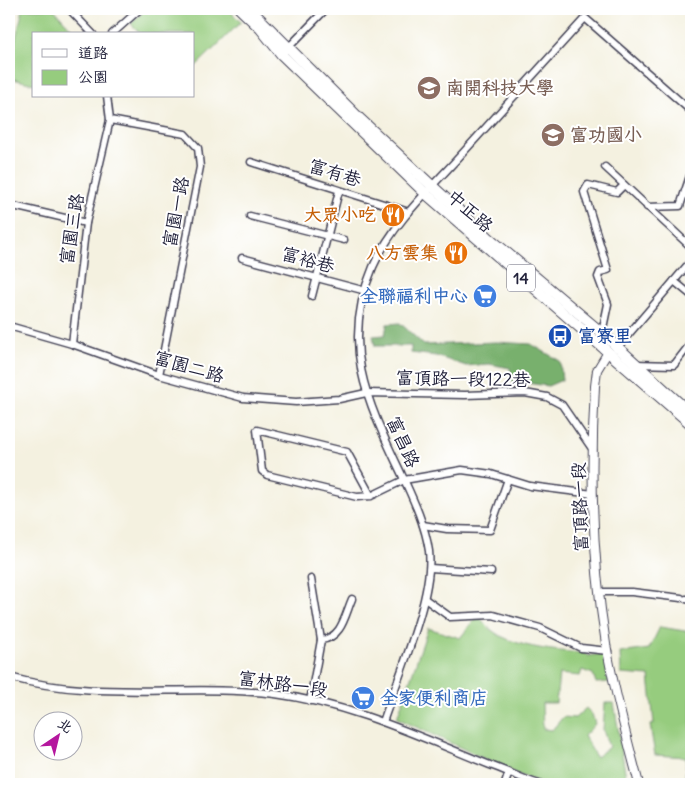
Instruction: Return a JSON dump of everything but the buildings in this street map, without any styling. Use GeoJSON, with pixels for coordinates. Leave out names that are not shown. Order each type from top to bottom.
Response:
{"type":"FeatureCollection","features":[{"type":"Feature","properties":{"kind":"main road","name":"中正路"},"geometry":{"type":"LineString","coordinates":[[240,9],[428,190],[612,350],[691,424]]}},
{"type":"Feature","properties":{"kind":"main road","name":"中正路"},"geometry":{"type":"LineString","coordinates":[[250,9],[285,51]]}},
{"type":"Feature","properties":{"kind":"main road","name":"中正路"},"geometry":{"type":"LineString","coordinates":[[428,190],[488,237],[602,334],[612,350],[633,364],[691,414]]}},
{"type":"Feature","properties":{"kind":"street"},"geometry":{"type":"LineString","coordinates":[[69,9],[91,32]]}},
{"type":"Feature","properties":{"kind":"street"},"geometry":{"type":"LineString","coordinates":[[114,32],[140,9]]}},
{"type":"Feature","properties":{"kind":"street"},"geometry":{"type":"LineString","coordinates":[[285,51],[326,9]]}},
{"type":"Feature","properties":{"kind":"street","name":"富昌路"},"geometry":{"type":"LineString","coordinates":[[383,722],[424,599],[430,568],[423,525],[366,393],[358,358],[357,332],[372,268],[386,241],[409,212],[585,18],[691,111]]}},
{"type":"Feature","properties":{"kind":"street"},"geometry":{"type":"LineString","coordinates":[[107,98],[110,120]]}},
{"type":"Feature","properties":{"kind":"street","name":"富園三路"},"geometry":{"type":"LineString","coordinates":[[72,344],[86,223],[110,120]]}},
{"type":"Feature","properties":{"kind":"street","name":"富園一路"},"geometry":{"type":"LineString","coordinates":[[110,120],[184,134],[198,148],[200,166],[159,375]]}},
{"type":"Feature","properties":{"kind":"street","name":"富有巷"},"geometry":{"type":"LineString","coordinates":[[251,162],[409,212]]}},
{"type":"Feature","properties":{"kind":"street"},"geometry":{"type":"LineString","coordinates":[[605,167],[691,247]]}},
{"type":"Feature","properties":{"kind":"street"},"geometry":{"type":"LineString","coordinates":[[647,207],[680,206],[691,173]]}},
{"type":"Feature","properties":{"kind":"street"},"geometry":{"type":"LineString","coordinates":[[602,334],[608,304],[598,277],[600,272],[608,270],[584,192],[588,186],[617,192],[624,185]]}},
{"type":"Feature","properties":{"kind":"street"},"geometry":{"type":"LineString","coordinates":[[312,296],[339,191]]}},
{"type":"Feature","properties":{"kind":"street"},"geometry":{"type":"LineString","coordinates":[[9,205],[86,223]]}},
{"type":"Feature","properties":{"kind":"street"},"geometry":{"type":"LineString","coordinates":[[250,216],[344,240]]}},
{"type":"Feature","properties":{"kind":"street","name":"富裕巷"},"geometry":{"type":"LineString","coordinates":[[242,258],[366,291]]}},
{"type":"Feature","properties":{"kind":"street","name":"富頂路一段"},"geometry":{"type":"LineString","coordinates":[[638,784],[617,700],[608,651],[601,592],[593,494],[595,386],[597,370],[612,350],[691,260]]}},
{"type":"Feature","properties":{"kind":"street"},"geometry":{"type":"LineString","coordinates":[[674,281],[691,295]]}},
{"type":"Feature","properties":{"kind":"street","name":"富園二路"},"geometry":{"type":"LineString","coordinates":[[9,326],[72,344],[159,375],[244,398],[269,401],[339,399],[366,393]]}},
{"type":"Feature","properties":{"kind":"street"},"geometry":{"type":"LineString","coordinates":[[633,364],[674,365],[691,343]]}},
{"type":"Feature","properties":{"kind":"street","name":"富頂路一段122巷"},"geometry":{"type":"LineString","coordinates":[[366,393],[466,395],[525,393],[548,397],[562,405],[593,450]]}},
{"type":"Feature","properties":{"kind":"street"},"geometry":{"type":"LineString","coordinates":[[370,496],[347,452],[257,430],[262,471],[267,475],[357,496],[370,496],[404,480],[462,470],[508,479],[530,486],[593,494]]}},
{"type":"Feature","properties":{"kind":"street"},"geometry":{"type":"LineString","coordinates":[[423,525],[447,529],[490,530],[508,479]]}},
{"type":"Feature","properties":{"kind":"street"},"geometry":{"type":"LineString","coordinates":[[430,568],[491,572]]}},
{"type":"Feature","properties":{"kind":"street"},"geometry":{"type":"LineString","coordinates":[[310,701],[321,640],[311,579]]}},
{"type":"Feature","properties":{"kind":"street"},"geometry":{"type":"LineString","coordinates":[[601,592],[632,592],[686,599]]}},
{"type":"Feature","properties":{"kind":"street"},"geometry":{"type":"LineString","coordinates":[[321,640],[328,639],[338,633],[352,599]]}},
{"type":"Feature","properties":{"kind":"street"},"geometry":{"type":"LineString","coordinates":[[424,599],[450,617],[493,615],[540,628],[581,648],[608,651]]}},
{"type":"Feature","properties":{"kind":"street","name":"富林路一段"},"geometry":{"type":"LineString","coordinates":[[9,676],[75,690],[149,692],[194,689],[274,694],[310,701],[348,709],[539,784]]}},
{"type":"Feature","properties":{"kind":"street"},"geometry":{"type":"LineString","coordinates":[[505,784],[509,772]]}},
{"type":"Feature","properties":{"kind":"green space"},"geometry":{"type":"Polygon","coordinates":[[[23,9],[54,9],[74,32],[32,32],[32,84],[9,78],[9,66],[23,9]]]}},
{"type":"Feature","properties":{"kind":"green space"},"geometry":{"type":"Polygon","coordinates":[[[146,9],[228,9],[241,22],[195,67],[195,32],[139,32],[131,24],[146,9]]]}},
{"type":"Feature","properties":{"kind":"green space"},"geometry":{"type":"Polygon","coordinates":[[[400,323],[424,345],[496,342],[531,344],[560,361],[562,380],[548,386],[512,381],[510,368],[489,364],[466,366],[436,356],[411,353],[411,346],[375,346],[373,336],[385,335],[387,324],[400,323]]]}},
{"type":"Feature","properties":{"kind":"green space"},"geometry":{"type":"Polygon","coordinates":[[[479,614],[486,625],[496,633],[524,645],[556,651],[584,653],[588,656],[607,653],[609,682],[596,683],[593,674],[582,670],[580,676],[559,674],[556,703],[542,703],[543,729],[552,730],[563,717],[575,718],[586,708],[592,714],[595,724],[584,736],[596,757],[609,747],[603,730],[605,703],[614,703],[627,784],[545,784],[517,774],[397,718],[428,628],[460,638],[479,614]]]}},
{"type":"Feature","properties":{"kind":"green space"},"geometry":{"type":"Polygon","coordinates":[[[660,627],[691,632],[691,784],[685,784],[686,757],[655,755],[650,725],[654,724],[649,676],[621,674],[620,653],[649,649],[660,627]]]}},
{"type":"Feature","properties":{"kind":"place","name":"南開科技大學"},"geometry":{"type":"Point","coordinates":[429,88]}},
{"type":"Feature","properties":{"kind":"place","name":"富功國小"},"geometry":{"type":"Point","coordinates":[553,135]}},
{"type":"Feature","properties":{"kind":"place","name":"大眾小吃"},"geometry":{"type":"Point","coordinates":[393,215]}},
{"type":"Feature","properties":{"kind":"place","name":"八方雲集"},"geometry":{"type":"Point","coordinates":[456,253]}},
{"type":"Feature","properties":{"kind":"place","name":"全聯福利中心"},"geometry":{"type":"Point","coordinates":[485,296]}},
{"type":"Feature","properties":{"kind":"place","name":"富寮里"},"geometry":{"type":"Point","coordinates":[560,336]}},
{"type":"Feature","properties":{"kind":"place","name":"全家便利商店"},"geometry":{"type":"Point","coordinates":[363,698]}}]}
